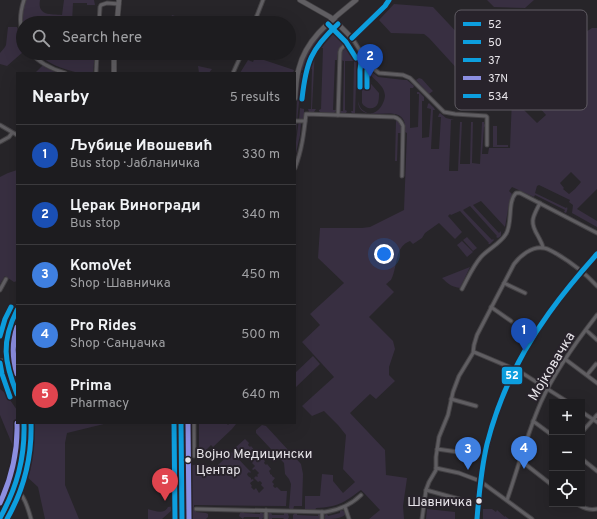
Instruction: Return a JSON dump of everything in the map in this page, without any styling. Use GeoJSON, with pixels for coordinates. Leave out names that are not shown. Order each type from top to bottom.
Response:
{"type":"FeatureCollection","features":[{"type":"Feature","properties":{"kind":"main road"},"geometry":{"type":"LineString","coordinates":[[300,0],[325,13],[352,38],[385,6],[389,0]]}},
{"type":"Feature","properties":{"kind":"main road"},"geometry":{"type":"LineString","coordinates":[[296,89],[298,70],[308,46],[317,34],[356,0]]}},
{"type":"Feature","properties":{"kind":"main road"},"geometry":{"type":"LineString","coordinates":[[118,16],[119,2]]}},
{"type":"Feature","properties":{"kind":"main road"},"geometry":{"type":"LineString","coordinates":[[114,60],[114,72]]}},
{"type":"Feature","properties":{"kind":"main road"},"geometry":{"type":"LineString","coordinates":[[477,519],[480,481],[491,428],[514,369],[542,323],[561,296],[597,254]]}},
{"type":"Feature","properties":{"kind":"main road"},"geometry":{"type":"LineString","coordinates":[[16,312],[6,333],[2,361],[9,373],[16,391]]}},
{"type":"Feature","properties":{"kind":"main road"},"geometry":{"type":"LineString","coordinates":[[0,518],[6,508],[19,471],[24,443],[24,424]]}},
{"type":"Feature","properties":{"kind":"main road"},"geometry":{"type":"LineString","coordinates":[[181,424],[182,519]]}},
{"type":"Feature","properties":{"kind":"street"},"geometry":{"type":"LineString","coordinates":[[21,16],[24,0]]}},
{"type":"Feature","properties":{"kind":"street"},"geometry":{"type":"LineString","coordinates":[[98,0],[101,6],[100,16]]}},
{"type":"Feature","properties":{"kind":"street"},"geometry":{"type":"LineString","coordinates":[[257,16],[263,0]]}},
{"type":"Feature","properties":{"kind":"street"},"geometry":{"type":"LineString","coordinates":[[101,6],[106,3],[119,2]]}},
{"type":"Feature","properties":{"kind":"street"},"geometry":{"type":"LineString","coordinates":[[338,115],[340,52],[352,38],[376,71],[379,73],[403,75],[410,78],[444,112],[486,116],[487,145]]}},
{"type":"Feature","properties":{"kind":"street"},"geometry":{"type":"LineString","coordinates":[[37,60],[48,67],[62,72]]}},
{"type":"Feature","properties":{"kind":"street"},"geometry":{"type":"LineString","coordinates":[[96,72],[97,60]]}},
{"type":"Feature","properties":{"kind":"street"},"geometry":{"type":"LineString","coordinates":[[233,72],[239,60]]}},
{"type":"Feature","properties":{"kind":"street"},"geometry":{"type":"LineString","coordinates":[[296,165],[302,144],[306,114],[394,117],[398,118],[404,126],[402,176]]}},
{"type":"Feature","properties":{"kind":"street"},"geometry":{"type":"LineString","coordinates":[[296,121],[305,121]]}},
{"type":"Feature","properties":{"kind":"street"},"geometry":{"type":"LineString","coordinates":[[0,125],[16,135]]}},
{"type":"Feature","properties":{"kind":"street"},"geometry":{"type":"LineString","coordinates":[[0,142],[9,137],[12,133]]}},
{"type":"Feature","properties":{"kind":"street"},"geometry":{"type":"LineString","coordinates":[[462,289],[476,262],[506,234],[510,225],[511,205],[516,193],[520,193],[597,233]]}},
{"type":"Feature","properties":{"kind":"street"},"geometry":{"type":"LineString","coordinates":[[540,203],[533,218],[532,224],[533,229],[543,247],[582,270],[597,286]]}},
{"type":"Feature","properties":{"kind":"street"},"geometry":{"type":"LineString","coordinates":[[422,519],[426,490],[436,468],[439,437],[448,415],[452,392],[457,380],[474,352],[474,345],[477,335],[511,269],[518,259],[527,252],[543,247]]}},
{"type":"Feature","properties":{"kind":"street"},"geometry":{"type":"LineString","coordinates":[[0,290],[6,279]]}},
{"type":"Feature","properties":{"kind":"street"},"geometry":{"type":"LineString","coordinates":[[504,283],[525,293]]}},
{"type":"Feature","properties":{"kind":"street"},"geometry":{"type":"LineString","coordinates":[[491,307],[511,321]]}},
{"type":"Feature","properties":{"kind":"street","name":"Мојковачка"},"geometry":{"type":"LineString","coordinates":[[507,500],[533,420],[547,389],[565,359],[597,315]]}},
{"type":"Feature","properties":{"kind":"street"},"geometry":{"type":"LineString","coordinates":[[586,330],[597,340]]}},
{"type":"Feature","properties":{"kind":"street"},"geometry":{"type":"LineString","coordinates":[[474,352],[514,369],[563,399]]}},
{"type":"Feature","properties":{"kind":"street"},"geometry":{"type":"LineString","coordinates":[[565,359],[597,383]]}},
{"type":"Feature","properties":{"kind":"street"},"geometry":{"type":"LineString","coordinates":[[587,375],[596,364]]}},
{"type":"Feature","properties":{"kind":"street"},"geometry":{"type":"LineString","coordinates":[[451,399],[476,406]]}},
{"type":"Feature","properties":{"kind":"street"},"geometry":{"type":"LineString","coordinates":[[585,414],[597,422]]}},
{"type":"Feature","properties":{"kind":"street"},"geometry":{"type":"LineString","coordinates":[[585,428],[597,415]]}},
{"type":"Feature","properties":{"kind":"street"},"geometry":{"type":"LineString","coordinates":[[533,420],[549,433]]}},
{"type":"Feature","properties":{"kind":"street"},"geometry":{"type":"LineString","coordinates":[[194,424],[194,456]]}},
{"type":"Feature","properties":{"kind":"street"},"geometry":{"type":"LineString","coordinates":[[437,449],[458,452]]}},
{"type":"Feature","properties":{"kind":"street"},"geometry":{"type":"LineString","coordinates":[[520,460],[549,483]]}},
{"type":"Feature","properties":{"kind":"street"},"geometry":{"type":"LineString","coordinates":[[585,461],[597,471]]}},
{"type":"Feature","properties":{"kind":"street"},"geometry":{"type":"LineString","coordinates":[[436,468],[458,473],[480,481],[532,519]]}},
{"type":"Feature","properties":{"kind":"street"},"geometry":{"type":"LineString","coordinates":[[14,487],[19,491],[25,501],[31,519]]}},
{"type":"Feature","properties":{"kind":"street"},"geometry":{"type":"LineString","coordinates":[[426,490],[459,499]]}},
{"type":"Feature","properties":{"kind":"street"},"geometry":{"type":"LineString","coordinates":[[196,509],[334,511],[345,507],[361,495]]}},
{"type":"Feature","properties":{"kind":"street"},"geometry":{"type":"LineString","coordinates":[[345,507],[350,519]]}},
{"type":"Feature","properties":{"kind":"street"},"geometry":{"type":"LineString","coordinates":[[581,507],[588,510],[596,509]]}},
{"type":"Feature","properties":{"kind":"street"},"geometry":{"type":"LineString","coordinates":[[266,510],[266,519]]}},
{"type":"Feature","properties":{"kind":"street"},"geometry":{"type":"LineString","coordinates":[[322,512],[322,519]]}},
{"type":"Feature","properties":{"kind":"shaded area"},"geometry":{"type":"Polygon","coordinates":[[[25,0],[40,0],[41,9],[43,12],[62,15],[64,0],[94,0],[95,5],[87,5],[87,3],[73,3],[72,16],[22,16],[25,0]]]}},
{"type":"Feature","properties":{"kind":"shaded area"},"geometry":{"type":"Polygon","coordinates":[[[487,0],[534,0],[525,8],[494,7],[487,0]]]}},
{"type":"Feature","properties":{"kind":"shaded area"},"geometry":{"type":"Polygon","coordinates":[[[394,4],[433,7],[455,30],[455,66],[424,34],[391,33],[379,20],[394,4]]]}},
{"type":"Feature","properties":{"kind":"shaded area"},"geometry":{"type":"Polygon","coordinates":[[[8,27],[16,27],[16,58],[7,66],[0,64],[0,53],[6,45],[8,27]]]}},
{"type":"Feature","properties":{"kind":"shaded area"},"geometry":{"type":"Polygon","coordinates":[[[327,28],[328,30],[312,48],[303,70],[301,70],[310,46],[327,28]]]}},
{"type":"Feature","properties":{"kind":"shaded area"},"geometry":{"type":"Polygon","coordinates":[[[592,28],[597,28],[597,189],[577,209],[597,221],[597,227],[572,213],[573,205],[569,202],[570,200],[539,185],[537,186],[535,193],[566,208],[567,207],[566,213],[564,212],[565,210],[535,195],[534,197],[512,187],[509,191],[512,194],[505,227],[481,201],[473,205],[499,233],[501,231],[501,236],[498,238],[470,206],[463,210],[492,240],[494,240],[490,244],[488,244],[489,243],[460,211],[448,216],[462,232],[455,239],[439,223],[413,244],[410,241],[401,248],[391,280],[386,284],[394,292],[369,317],[393,341],[395,349],[389,367],[389,375],[395,381],[376,399],[370,394],[350,413],[385,450],[386,475],[407,478],[403,506],[404,519],[369,519],[380,510],[361,490],[345,501],[330,507],[316,508],[315,511],[305,510],[305,496],[320,496],[322,474],[333,475],[333,481],[343,493],[355,482],[343,469],[346,435],[324,411],[312,416],[302,406],[334,377],[302,342],[320,325],[310,314],[344,283],[318,258],[320,228],[370,227],[404,210],[407,133],[405,132],[404,121],[399,116],[392,114],[370,113],[375,112],[381,107],[385,96],[382,87],[366,69],[366,64],[378,77],[407,80],[414,86],[413,88],[410,88],[410,128],[418,127],[419,94],[417,94],[417,92],[424,97],[424,101],[422,101],[422,138],[429,137],[431,109],[427,108],[428,104],[429,103],[434,108],[431,149],[439,149],[441,117],[438,117],[439,114],[440,113],[446,118],[454,120],[451,120],[449,171],[458,171],[460,122],[462,122],[460,164],[470,164],[471,122],[473,122],[472,163],[480,164],[482,122],[484,122],[486,126],[484,127],[482,154],[488,154],[489,148],[510,148],[512,110],[524,110],[537,123],[546,115],[542,110],[587,110],[587,31],[592,28]],[[571,172],[560,183],[564,188],[563,189],[569,194],[581,182],[571,172]]]}},
{"type":"Feature","properties":{"kind":"shaded area"},"geometry":{"type":"Polygon","coordinates":[[[332,30],[339,32],[346,41],[339,49],[337,60],[335,60],[333,110],[336,111],[333,114],[321,113],[319,111],[321,109],[323,48],[315,48],[312,109],[316,109],[314,112],[309,112],[308,109],[311,109],[312,69],[306,69],[305,89],[303,89],[303,77],[306,65],[314,47],[322,37],[332,30]]]}},
{"type":"Feature","properties":{"kind":"shaded area"},"geometry":{"type":"Polygon","coordinates":[[[349,44],[357,55],[354,115],[351,111],[353,111],[354,61],[345,61],[345,110],[347,111],[346,113],[342,114],[340,111],[343,111],[344,61],[341,60],[342,52],[349,44]]]}},
{"type":"Feature","properties":{"kind":"shaded area"},"geometry":{"type":"Polygon","coordinates":[[[46,60],[94,60],[93,72],[75,72],[46,60]]]}},
{"type":"Feature","properties":{"kind":"shaded area"},"geometry":{"type":"Polygon","coordinates":[[[248,60],[253,62],[254,60],[264,60],[294,70],[293,72],[241,72],[248,60]]]}},
{"type":"Feature","properties":{"kind":"shaded area"},"geometry":{"type":"Polygon","coordinates":[[[43,65],[56,72],[36,72],[43,65]]]}},
{"type":"Feature","properties":{"kind":"shaded area"},"geometry":{"type":"Polygon","coordinates":[[[198,66],[212,69],[210,72],[199,72],[198,66]]]}},
{"type":"Feature","properties":{"kind":"shaded area"},"geometry":{"type":"Polygon","coordinates":[[[301,73],[302,73],[296,132],[297,103],[301,73]]]}},
{"type":"Feature","properties":{"kind":"shaded area"},"geometry":{"type":"Polygon","coordinates":[[[365,77],[379,93],[377,106],[372,108],[365,107],[362,103],[362,79],[365,77]]]}},
{"type":"Feature","properties":{"kind":"shaded area"},"geometry":{"type":"Polygon","coordinates":[[[419,78],[422,79],[433,91],[429,94],[416,80],[419,78]]]}},
{"type":"Feature","properties":{"kind":"shaded area"},"geometry":{"type":"Polygon","coordinates":[[[358,101],[361,108],[368,113],[360,109],[358,101]]]}},
{"type":"Feature","properties":{"kind":"shaded area"},"geometry":{"type":"Polygon","coordinates":[[[300,108],[304,109],[304,122],[301,122],[296,153],[300,108]]]}},
{"type":"Feature","properties":{"kind":"shaded area"},"geometry":{"type":"Polygon","coordinates":[[[396,120],[400,123],[401,133],[398,133],[397,161],[395,161],[396,120]]]}},
{"type":"Feature","properties":{"kind":"shaded area"},"geometry":{"type":"Polygon","coordinates":[[[493,126],[497,126],[497,145],[508,145],[508,147],[493,147],[493,126]]]}},
{"type":"Feature","properties":{"kind":"shaded area"},"geometry":{"type":"Polygon","coordinates":[[[16,170],[16,281],[14,282],[5,276],[0,284],[0,177],[16,170]]]}},
{"type":"Feature","properties":{"kind":"shaded area"},"geometry":{"type":"Polygon","coordinates":[[[467,237],[477,248],[473,251],[463,240],[467,237]]]}},
{"type":"Feature","properties":{"kind":"shaded area"},"geometry":{"type":"Polygon","coordinates":[[[462,241],[473,252],[467,257],[457,245],[462,241]]]}},
{"type":"Feature","properties":{"kind":"shaded area"},"geometry":{"type":"Polygon","coordinates":[[[470,267],[460,288],[450,285],[442,278],[470,267]]]}},
{"type":"Feature","properties":{"kind":"shaded area"},"geometry":{"type":"Polygon","coordinates":[[[16,320],[16,378],[12,368],[8,347],[13,325],[16,320]]]}},
{"type":"Feature","properties":{"kind":"shaded area"},"geometry":{"type":"Polygon","coordinates":[[[313,356],[320,364],[296,387],[296,372],[313,356]]]}},
{"type":"Feature","properties":{"kind":"shaded area"},"geometry":{"type":"Polygon","coordinates":[[[0,389],[5,393],[16,409],[16,424],[19,424],[18,453],[15,470],[12,444],[0,415],[0,389]]]}},
{"type":"Feature","properties":{"kind":"shaded area"},"geometry":{"type":"Polygon","coordinates":[[[29,424],[104,424],[67,433],[65,443],[65,485],[79,519],[45,519],[38,487],[24,474],[29,442],[29,424]]]}},
{"type":"Feature","properties":{"kind":"shaded area"},"geometry":{"type":"Polygon","coordinates":[[[199,424],[236,424],[213,447],[211,445],[206,450],[207,452],[198,460],[196,458],[199,458],[199,424]]]}},
{"type":"Feature","properties":{"kind":"shaded area"},"geometry":{"type":"Polygon","coordinates":[[[262,425],[266,426],[301,464],[303,474],[302,506],[294,506],[293,510],[289,508],[291,484],[285,474],[284,463],[256,433],[256,430],[262,425]]]}},
{"type":"Feature","properties":{"kind":"shaded area"},"geometry":{"type":"Polygon","coordinates":[[[245,439],[249,443],[248,445],[250,447],[251,446],[257,455],[258,454],[265,461],[264,463],[266,465],[267,464],[272,470],[271,469],[269,471],[275,478],[272,482],[274,484],[273,486],[275,488],[277,487],[281,491],[287,491],[286,506],[194,505],[194,510],[196,510],[196,512],[206,513],[208,514],[208,517],[206,519],[189,519],[189,466],[198,464],[208,474],[232,452],[251,472],[247,474],[251,480],[254,480],[250,483],[252,486],[251,487],[254,490],[256,488],[259,493],[264,488],[260,481],[258,482],[254,478],[258,476],[257,475],[259,473],[255,469],[252,469],[255,466],[251,459],[250,460],[241,449],[239,451],[236,447],[245,439]]]}},
{"type":"Feature","properties":{"kind":"shaded area"},"geometry":{"type":"Polygon","coordinates":[[[186,475],[187,519],[185,519],[184,484],[186,475]]]}},
{"type":"Feature","properties":{"kind":"shaded area"},"geometry":{"type":"Polygon","coordinates":[[[174,506],[162,519],[148,519],[148,509],[162,512],[168,507],[174,506]]]}},
{"type":"Feature","properties":{"kind":"shaded area"},"geometry":{"type":"Polygon","coordinates":[[[427,509],[455,512],[455,519],[426,519],[427,509]]]}},
{"type":"Feature","properties":{"kind":"shaded area"},"geometry":{"type":"Polygon","coordinates":[[[483,509],[492,509],[496,512],[497,510],[509,519],[483,519],[483,509]]]}},
{"type":"Feature","properties":{"kind":"shaded area"},"geometry":{"type":"Polygon","coordinates":[[[342,510],[345,512],[345,515],[325,519],[327,514],[328,516],[340,513],[342,510]]]}},
{"type":"Feature","properties":{"kind":"shaded area"},"geometry":{"type":"Polygon","coordinates":[[[244,511],[244,513],[260,514],[260,512],[264,514],[264,517],[259,519],[259,517],[244,517],[243,519],[239,516],[240,513],[244,511]]]}},
{"type":"Feature","properties":{"kind":"shaded area"},"geometry":{"type":"Polygon","coordinates":[[[271,512],[272,515],[284,515],[284,512],[286,512],[289,517],[288,519],[269,519],[268,515],[271,512]]]}},
{"type":"Feature","properties":{"kind":"shaded area"},"geometry":{"type":"Polygon","coordinates":[[[297,513],[297,515],[318,516],[318,514],[321,516],[321,519],[293,519],[293,515],[297,513]]]}},
{"type":"Feature","properties":{"kind":"transit line","name":"52"},"geometry":{"type":"LineString","coordinates":[[352,38],[385,6],[389,0]]}},
{"type":"Feature","properties":{"kind":"transit line","name":"534"},"geometry":{"type":"LineString","coordinates":[[328,24],[346,42],[356,58]]}},
{"type":"Feature","properties":{"kind":"transit line","name":"534"},"geometry":{"type":"LineString","coordinates":[[302,99],[311,57],[322,41],[338,24]]}},
{"type":"Feature","properties":{"kind":"transit line","name":"52"},"geometry":{"type":"LineString","coordinates":[[360,87],[362,54]]}},
{"type":"Feature","properties":{"kind":"transit line","name":"534"},"geometry":{"type":"LineString","coordinates":[[367,87],[369,55]]}},
{"type":"Feature","properties":{"kind":"transit line","name":"52"},"geometry":{"type":"LineString","coordinates":[[477,519],[479,491],[487,444],[498,409],[512,376],[529,343],[549,313],[597,254]]}},
{"type":"Feature","properties":{"kind":"transit line","name":"37"},"geometry":{"type":"LineString","coordinates":[[0,336],[5,319],[11,307]]}},
{"type":"Feature","properties":{"kind":"transit line","name":"50"},"geometry":{"type":"LineString","coordinates":[[16,312],[8,332],[6,352],[9,371],[16,391]]}},
{"type":"Feature","properties":{"kind":"transit line","name":"37N"},"geometry":{"type":"LineString","coordinates":[[16,331],[13,350],[16,370]]}},
{"type":"Feature","properties":{"kind":"transit line","name":"37"},"geometry":{"type":"LineString","coordinates":[[0,363],[10,397]]}},
{"type":"Feature","properties":{"kind":"transit line","name":"37N"},"geometry":{"type":"LineString","coordinates":[[0,503],[8,484],[13,464],[17,424]]}},
{"type":"Feature","properties":{"kind":"transit line","name":"50"},"geometry":{"type":"LineString","coordinates":[[0,518],[11,495],[19,472],[23,448],[24,424]]}},
{"type":"Feature","properties":{"kind":"transit line","name":"37"},"geometry":{"type":"LineString","coordinates":[[7,519],[18,496],[26,472],[30,448],[31,424]]}},
{"type":"Feature","properties":{"kind":"transit line","name":"37"},"geometry":{"type":"LineString","coordinates":[[174,424],[175,519]]}},
{"type":"Feature","properties":{"kind":"transit line","name":"50"},"geometry":{"type":"LineString","coordinates":[[181,424],[182,519]]}},
{"type":"Feature","properties":{"kind":"transit line","name":"37N"},"geometry":{"type":"LineString","coordinates":[[188,424],[189,519]]}},
{"type":"Feature","properties":{"kind":"place","name":"Церак Виногради"},"geometry":{"type":"Point","coordinates":[370,77]}},
{"type":"Feature","properties":{"kind":"place","name":"Љубице Ивошевић"},"geometry":{"type":"Point","coordinates":[524,351]}},
{"type":"Feature","properties":{"kind":"place","name":"Војно Медицински Центар"},"geometry":{"type":"Point","coordinates":[188,460]}},
{"type":"Feature","properties":{"kind":"place","name":"Pro Rides"},"geometry":{"type":"Point","coordinates":[524,469]}},
{"type":"Feature","properties":{"kind":"place","name":"KomoVet"},"geometry":{"type":"Point","coordinates":[468,470]}},
{"type":"Feature","properties":{"kind":"place","name":"Prima"},"geometry":{"type":"Point","coordinates":[165,501]}},
{"type":"Feature","properties":{"kind":"place","name":"Шавничка"},"geometry":{"type":"Point","coordinates":[479,501]}}]}
